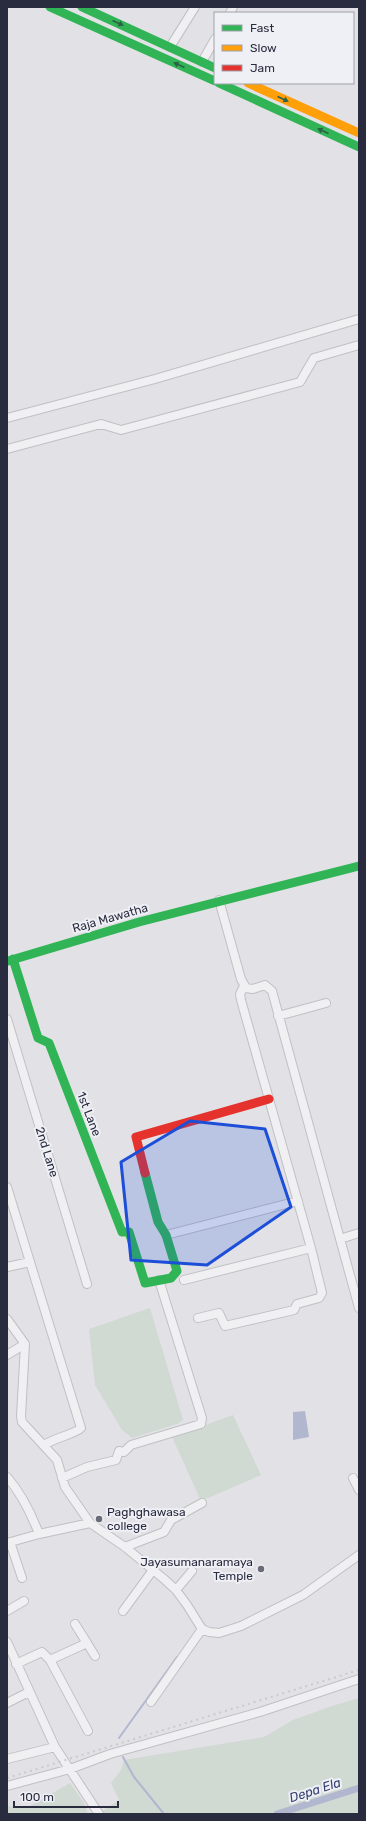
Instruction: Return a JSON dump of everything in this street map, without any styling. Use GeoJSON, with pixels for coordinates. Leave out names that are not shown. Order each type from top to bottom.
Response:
{"type":"FeatureCollection","features":[{"type":"Feature","properties":{"kind":"main road"},"geometry":{"type":"LineString","coordinates":[[50,7],[214,81]]}},
{"type":"Feature","properties":{"kind":"main road"},"geometry":{"type":"LineString","coordinates":[[82,7],[214,68]]}},
{"type":"Feature","properties":{"kind":"main road"},"geometry":{"type":"LineString","coordinates":[[221,84],[359,147]]}},
{"type":"Feature","properties":{"kind":"main road"},"geometry":{"type":"LineString","coordinates":[[250,84],[359,134]]}},
{"type":"Feature","properties":{"kind":"main road","name":"Raja Mawatha"},"geometry":{"type":"LineString","coordinates":[[10,960],[219,900],[359,866]]}},
{"type":"Feature","properties":{"kind":"main road","name":"1st Lane"},"geometry":{"type":"LineString","coordinates":[[10,960],[38,1038],[49,1043],[122,1232],[129,1232],[142,1277],[145,1283],[159,1280]]}},
{"type":"Feature","properties":{"kind":"main road"},"geometry":{"type":"LineString","coordinates":[[159,1280],[171,1278],[178,1271],[166,1235],[158,1222],[136,1137],[269,1099]]}},
{"type":"Feature","properties":{"kind":"street"},"geometry":{"type":"LineString","coordinates":[[170,47],[195,7]]}},
{"type":"Feature","properties":{"kind":"street"},"geometry":{"type":"LineString","coordinates":[[202,62],[214,41]]}},
{"type":"Feature","properties":{"kind":"street"},"geometry":{"type":"LineString","coordinates":[[7,418],[155,379],[359,319]]}},
{"type":"Feature","properties":{"kind":"street"},"geometry":{"type":"LineString","coordinates":[[7,449],[101,424],[121,430],[300,382],[314,358],[359,345]]}},
{"type":"Feature","properties":{"kind":"street"},"geometry":{"type":"LineString","coordinates":[[219,900],[244,986],[246,988],[253,989],[265,985],[272,991],[340,1239],[356,1282],[359,1308]]}},
{"type":"Feature","properties":{"kind":"street"},"geometry":{"type":"LineString","coordinates":[[198,1318],[219,1313],[225,1326],[294,1310],[297,1304],[320,1298],[322,1293],[311,1248],[240,994],[244,986]]}},
{"type":"Feature","properties":{"kind":"street"},"geometry":{"type":"LineString","coordinates":[[278,1016],[326,1003]]}},
{"type":"Feature","properties":{"kind":"street","name":"2nd Lane"},"geometry":{"type":"LineString","coordinates":[[7,1019],[87,1284]]}},
{"type":"Feature","properties":{"kind":"street"},"geometry":{"type":"LineString","coordinates":[[7,1187],[81,1428],[77,1431],[56,1438],[44,1445]]}},
{"type":"Feature","properties":{"kind":"street"},"geometry":{"type":"LineString","coordinates":[[166,1235],[298,1201]]}},
{"type":"Feature","properties":{"kind":"street"},"geometry":{"type":"LineString","coordinates":[[340,1239],[359,1233]]}},
{"type":"Feature","properties":{"kind":"street"},"geometry":{"type":"LineString","coordinates":[[184,1280],[311,1248]]}},
{"type":"Feature","properties":{"kind":"street"},"geometry":{"type":"LineString","coordinates":[[7,1267],[30,1262]]}},
{"type":"Feature","properties":{"kind":"street"},"geometry":{"type":"LineString","coordinates":[[62,1478],[87,1468],[116,1460],[119,1451],[124,1452],[131,1445],[201,1424],[202,1418],[159,1280]]}},
{"type":"Feature","properties":{"kind":"street"},"geometry":{"type":"LineString","coordinates":[[7,1319],[25,1344],[21,1416],[22,1422],[57,1460],[65,1487],[90,1523],[125,1547],[176,1590],[202,1629],[209,1632],[219,1633],[241,1626],[303,1595],[359,1555]]}},
{"type":"Feature","properties":{"kind":"street"},"geometry":{"type":"LineString","coordinates":[[7,1355],[25,1344]]}},
{"type":"Feature","properties":{"kind":"street"},"geometry":{"type":"LineString","coordinates":[[7,1476],[18,1491],[33,1518],[39,1534]]}},
{"type":"Feature","properties":{"kind":"street"},"geometry":{"type":"LineString","coordinates":[[353,1478],[359,1490]]}},
{"type":"Feature","properties":{"kind":"street"},"geometry":{"type":"LineString","coordinates":[[125,1547],[164,1532],[171,1520],[202,1503]]}},
{"type":"Feature","properties":{"kind":"street"},"geometry":{"type":"LineString","coordinates":[[22,1578],[8,1543],[39,1534],[90,1523]]}},
{"type":"Feature","properties":{"kind":"street"},"geometry":{"type":"LineString","coordinates":[[123,1611],[153,1570]]}},
{"type":"Feature","properties":{"kind":"street"},"geometry":{"type":"LineString","coordinates":[[176,1590],[192,1571]]}},
{"type":"Feature","properties":{"kind":"street"},"geometry":{"type":"LineString","coordinates":[[7,1611],[24,1602]]}},
{"type":"Feature","properties":{"kind":"street"},"geometry":{"type":"LineString","coordinates":[[75,1624],[95,1656]]}},
{"type":"Feature","properties":{"kind":"street"},"geometry":{"type":"LineString","coordinates":[[151,1702],[202,1629]]}},
{"type":"Feature","properties":{"kind":"street"},"geometry":{"type":"LineString","coordinates":[[7,1642],[55,1747],[99,1814]]}},
{"type":"Feature","properties":{"kind":"street"},"geometry":{"type":"LineString","coordinates":[[50,1660],[87,1643]]}},
{"type":"Feature","properties":{"kind":"street"},"geometry":{"type":"LineString","coordinates":[[16,1664],[42,1652],[50,1660],[88,1731]]}},
{"type":"Feature","properties":{"kind":"street"},"geometry":{"type":"LineString","coordinates":[[7,1786],[70,1769],[110,1754],[260,1712],[359,1679]]}},
{"type":"Feature","properties":{"kind":"street"},"geometry":{"type":"LineString","coordinates":[[7,1703],[29,1692]]}},
{"type":"Feature","properties":{"kind":"street"},"geometry":{"type":"LineString","coordinates":[[7,1759],[55,1747]]}},
{"type":"Feature","properties":{"kind":"highlighted area"},"geometry":{"type":"Polygon","coordinates":[[[190,1121],[265,1129],[291,1207],[207,1265],[131,1260],[121,1162],[190,1121]]]}},
{"type":"Feature","properties":{"kind":"shaded area"},"geometry":{"type":"Polygon","coordinates":[[[150,1308],[183,1420],[177,1424],[132,1438],[122,1430],[95,1385],[89,1329],[150,1308]]]}},
{"type":"Feature","properties":{"kind":"shaded area"},"geometry":{"type":"Polygon","coordinates":[[[233,1415],[261,1475],[201,1501],[172,1437],[233,1415]]]}},
{"type":"Feature","properties":{"kind":"shaded area"},"geometry":{"type":"Polygon","coordinates":[[[359,1698],[359,1814],[104,1814],[102,1811],[119,1800],[111,1783],[121,1770],[124,1760],[264,1737],[293,1720],[359,1698]]]}},
{"type":"Feature","properties":{"kind":"shaded area"},"geometry":{"type":"Polygon","coordinates":[[[70,1783],[84,1803],[88,1814],[7,1814],[7,1806],[27,1808],[70,1783]]]}},
{"type":"Feature","properties":{"kind":"water"},"geometry":{"type":"Polygon","coordinates":[[[305,1411],[309,1437],[293,1440],[293,1412],[305,1411]]]}},
{"type":"Feature","properties":{"kind":"waterway"},"geometry":{"type":"LineString","coordinates":[[119,1738],[177,1657]]}},
{"type":"Feature","properties":{"kind":"waterway"},"geometry":{"type":"LineString","coordinates":[[123,1757],[134,1777],[164,1814]]}},
{"type":"Feature","properties":{"kind":"waterway","name":"Depa Ela"},"geometry":{"type":"LineString","coordinates":[[277,1814],[359,1788]]}},
{"type":"Feature","properties":{"kind":"railway"},"geometry":{"type":"LineString","coordinates":[[7,1778],[359,1670]]}},
{"type":"Feature","properties":{"kind":"traffic: fast"},"geometry":{"type":"LineString","coordinates":[[50,7],[214,81]]}},
{"type":"Feature","properties":{"kind":"traffic: fast"},"geometry":{"type":"LineString","coordinates":[[82,7],[214,68]]}},
{"type":"Feature","properties":{"kind":"traffic: fast"},"geometry":{"type":"LineString","coordinates":[[221,84],[359,147]]}},
{"type":"Feature","properties":{"kind":"traffic: fast"},"geometry":{"type":"LineString","coordinates":[[8,961],[139,922],[359,866]]}},
{"type":"Feature","properties":{"kind":"traffic: fast"},"geometry":{"type":"LineString","coordinates":[[13,959],[38,1038],[49,1043],[122,1232],[129,1232],[145,1283],[171,1278],[177,1271],[166,1235],[158,1222],[145,1173]]}},
{"type":"Feature","properties":{"kind":"traffic: slow"},"geometry":{"type":"LineString","coordinates":[[250,84],[359,133]]}},
{"type":"Feature","properties":{"kind":"traffic: jam"},"geometry":{"type":"LineString","coordinates":[[145,1173],[136,1137],[269,1099]]}},
{"type":"Feature","properties":{"kind":"place","name":"Paghghawasa college"},"geometry":{"type":"Point","coordinates":[99,1519]}},
{"type":"Feature","properties":{"kind":"place","name":"Jayasumanaramaya Temple"},"geometry":{"type":"Point","coordinates":[261,1569]}}]}
